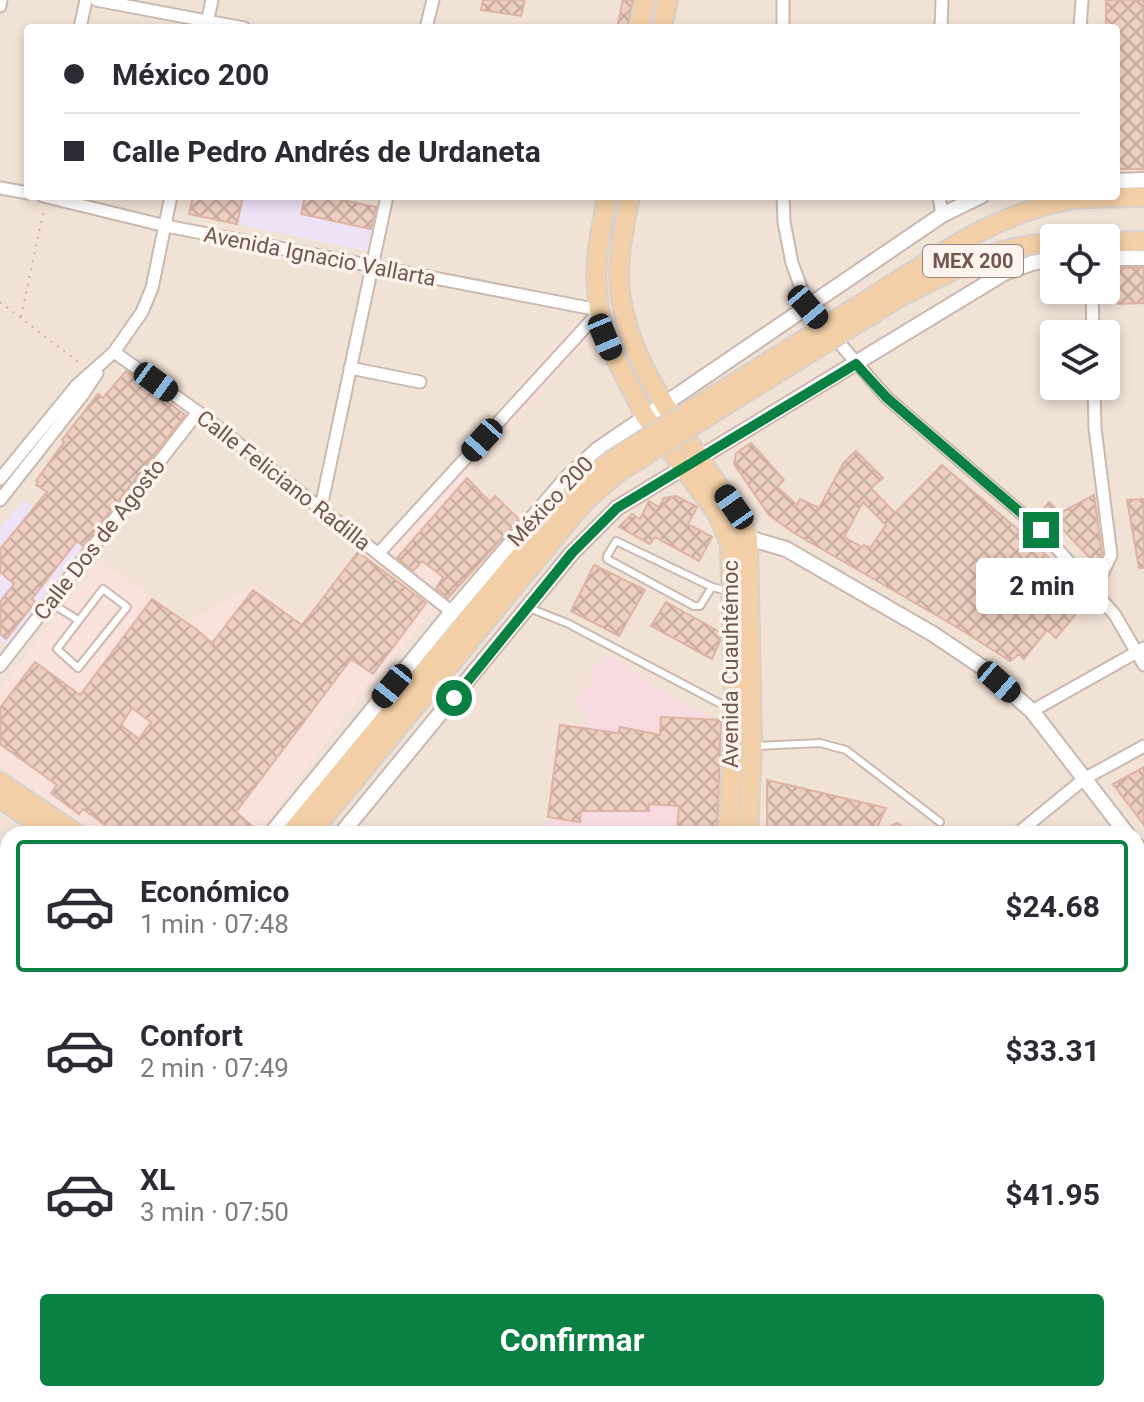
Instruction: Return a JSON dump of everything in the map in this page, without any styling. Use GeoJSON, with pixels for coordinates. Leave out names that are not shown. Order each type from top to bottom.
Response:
{"type":"FeatureCollection","features":[{"type":"Feature","properties":{"kind":"main road"},"geometry":{"type":"LineString","coordinates":[[640,24],[645,0]]}},
{"type":"Feature","properties":{"kind":"main road"},"geometry":{"type":"LineString","coordinates":[[663,24],[668,0]]}},
{"type":"Feature","properties":{"kind":"main road","name":"MEX 200"},"geometry":{"type":"LineString","coordinates":[[1120,198],[1144,197]]}},
{"type":"Feature","properties":{"kind":"main road","name":"Avenida Cuauhtémoc"},"geometry":{"type":"LineString","coordinates":[[606,200],[596,278],[605,337],[645,416],[718,515],[730,543],[734,705],[729,826]]}},
{"type":"Feature","properties":{"kind":"main road","name":"Avenida Cuauhtémoc"},"geometry":{"type":"LineString","coordinates":[[629,200],[619,276],[627,327],[665,403],[734,507],[748,538],[752,746],[748,826]]}},
{"type":"Feature","properties":{"kind":"main road","name":"MEX 200"},"geometry":{"type":"LineString","coordinates":[[893,292],[965,238],[995,222],[1071,200]]}},
{"type":"Feature","properties":{"kind":"main road"},"geometry":{"type":"LineString","coordinates":[[1120,242],[1144,241]]}},
{"type":"Feature","properties":{"kind":"main road","name":"MEX 200"},"geometry":{"type":"LineString","coordinates":[[893,292],[1006,250],[1040,245]]}},
{"type":"Feature","properties":{"kind":"main road","name":"México 200"},"geometry":{"type":"LineString","coordinates":[[297,826],[613,459],[893,292]]}},
{"type":"Feature","properties":{"kind":"main road","name":"México 200"},"geometry":{"type":"LineString","coordinates":[[316,826],[579,497]]}},
{"type":"Feature","properties":{"kind":"main road"},"geometry":{"type":"LineString","coordinates":[[0,782],[65,826]]}},
{"type":"Feature","properties":{"kind":"main road"},"geometry":{"type":"LineString","coordinates":[[0,798],[40,826]]}},
{"type":"Feature","properties":{"kind":"street"},"geometry":{"type":"LineString","coordinates":[[0,6],[1,0]]}},
{"type":"Feature","properties":{"kind":"street"},"geometry":{"type":"LineString","coordinates":[[81,24],[86,0]]}},
{"type":"Feature","properties":{"kind":"street"},"geometry":{"type":"LineString","coordinates":[[96,0],[202,24]]}},
{"type":"Feature","properties":{"kind":"street"},"geometry":{"type":"LineString","coordinates":[[206,24],[212,0]]}},
{"type":"Feature","properties":{"kind":"street"},"geometry":{"type":"LineString","coordinates":[[427,24],[433,0]]}},
{"type":"Feature","properties":{"kind":"street"},"geometry":{"type":"LineString","coordinates":[[783,0],[783,24]]}},
{"type":"Feature","properties":{"kind":"street"},"geometry":{"type":"LineString","coordinates":[[941,24],[942,0]]}},
{"type":"Feature","properties":{"kind":"street"},"geometry":{"type":"LineString","coordinates":[[1080,24],[1082,0]]}},
{"type":"Feature","properties":{"kind":"street"},"geometry":{"type":"LineString","coordinates":[[1120,181],[1144,180]]}},
{"type":"Feature","properties":{"kind":"street"},"geometry":{"type":"LineString","coordinates":[[0,188],[24,192]]}},
{"type":"Feature","properties":{"kind":"street","name":"Avenida Ignacio Vallarta"},"geometry":{"type":"LineString","coordinates":[[62,200],[166,226],[599,310]]}},
{"type":"Feature","properties":{"kind":"street"},"geometry":{"type":"LineString","coordinates":[[0,500],[8,475],[77,385],[114,352],[142,312],[152,288],[170,200]]}},
{"type":"Feature","properties":{"kind":"street"},"geometry":{"type":"LineString","coordinates":[[321,507],[386,200]]}},
{"type":"Feature","properties":{"kind":"street"},"geometry":{"type":"LineString","coordinates":[[783,200],[792,263],[808,307],[887,398],[1041,530],[1115,615],[1140,650],[1144,665]]}},
{"type":"Feature","properties":{"kind":"street"},"geometry":{"type":"LineString","coordinates":[[940,200],[942,215]]}},
{"type":"Feature","properties":{"kind":"street","name":"México 200"},"geometry":{"type":"LineString","coordinates":[[278,826],[452,612],[567,478],[597,450],[942,215],[973,200]]}},
{"type":"Feature","properties":{"kind":"street"},"geometry":{"type":"LineString","coordinates":[[1120,258],[1144,258]]}},
{"type":"Feature","properties":{"kind":"street"},"geometry":{"type":"LineString","coordinates":[[348,826],[593,529],[641,492],[700,460],[1004,273],[1040,262]]}},
{"type":"Feature","properties":{"kind":"street"},"geometry":{"type":"LineString","coordinates":[[378,554],[599,310]]}},
{"type":"Feature","properties":{"kind":"street","name":"Calle Feliciano Radilla"},"geometry":{"type":"LineString","coordinates":[[114,352],[198,412],[452,612]]}},
{"type":"Feature","properties":{"kind":"street"},"geometry":{"type":"LineString","coordinates":[[8,475],[84,393],[104,362]]}},
{"type":"Feature","properties":{"kind":"street"},"geometry":{"type":"LineString","coordinates":[[350,368],[420,382]]}},
{"type":"Feature","properties":{"kind":"street"},"geometry":{"type":"LineString","coordinates":[[1082,575],[1103,572],[1111,555],[1094,400]]}},
{"type":"Feature","properties":{"kind":"street","name":"Calle Dos de Agosto"},"geometry":{"type":"LineString","coordinates":[[0,666],[198,412]]}},
{"type":"Feature","properties":{"kind":"street"},"geometry":{"type":"LineString","coordinates":[[748,538],[786,549],[933,634],[982,667],[1032,711],[1121,826]]}},
{"type":"Feature","properties":{"kind":"street"},"geometry":{"type":"LineString","coordinates":[[1032,711],[1140,650]]}},
{"type":"Feature","properties":{"kind":"street"},"geometry":{"type":"LineString","coordinates":[[1027,826],[1084,779],[1144,746]]}},
{"type":"Feature","properties":{"kind":"lane"},"geometry":{"type":"LineString","coordinates":[[712,587],[704,602],[694,606],[607,559],[607,556],[616,541],[712,587],[731,592]]}},
{"type":"Feature","properties":{"kind":"lane"},"geometry":{"type":"LineString","coordinates":[[103,589],[127,605],[78,668],[57,649],[78,620],[103,589]]}},
{"type":"Feature","properties":{"kind":"lane"},"geometry":{"type":"LineString","coordinates":[[51,603],[78,620]]}},
{"type":"Feature","properties":{"kind":"lane"},"geometry":{"type":"LineString","coordinates":[[529,608],[567,623],[719,703],[734,705]]}},
{"type":"Feature","properties":{"kind":"lane"},"geometry":{"type":"LineString","coordinates":[[752,746],[820,743],[846,750],[940,822]]}},
{"type":"Feature","properties":{"kind":"path"},"geometry":{"type":"LineString","coordinates":[[21,317],[45,200]]}},
{"type":"Feature","properties":{"kind":"path"},"geometry":{"type":"LineString","coordinates":[[0,302],[92,373]]}},
{"type":"Feature","properties":{"kind":"shaded area"},"geometry":{"type":"Polygon","coordinates":[[[0,0],[1144,0],[1144,826],[0,826],[0,0]]]}},
{"type":"Feature","properties":{"kind":"shaded area"},"geometry":{"type":"Polygon","coordinates":[[[192,200],[342,200],[381,208],[371,252],[189,214],[192,200]]]}},
{"type":"Feature","properties":{"kind":"shaded area"},"geometry":{"type":"Polygon","coordinates":[[[577,320],[590,336],[469,474],[490,499],[495,495],[527,522],[452,608],[394,561],[397,557],[384,544],[577,320]]]}},
{"type":"Feature","properties":{"kind":"shaded area"},"geometry":{"type":"Polygon","coordinates":[[[23,500],[83,546],[7,645],[0,639],[0,529],[23,500]]]}},
{"type":"Feature","properties":{"kind":"shaded area"},"geometry":{"type":"Polygon","coordinates":[[[361,546],[436,608],[367,687],[263,826],[86,826],[0,767],[0,689],[100,560],[175,614],[172,620],[187,623],[253,585],[302,620],[361,546]]]}},
{"type":"Feature","properties":{"kind":"shaded area"},"geometry":{"type":"Polygon","coordinates":[[[606,655],[632,667],[631,670],[686,706],[715,719],[731,721],[725,826],[545,826],[560,720],[586,728],[588,715],[573,704],[595,680],[589,673],[606,655]]]}},
{"type":"Feature","properties":{"kind":"building"},"geometry":{"type":"Polygon","coordinates":[[[483,0],[525,0],[521,16],[481,10],[483,0]]]}},
{"type":"Feature","properties":{"kind":"building"},"geometry":{"type":"Polygon","coordinates":[[[623,0],[633,0],[628,24],[618,24],[623,0]]]}},
{"type":"Feature","properties":{"kind":"building"},"geometry":{"type":"Polygon","coordinates":[[[1106,0],[1144,0],[1144,169],[1120,169],[1120,24],[1106,24],[1106,0]]]}},
{"type":"Feature","properties":{"kind":"building"},"geometry":{"type":"Polygon","coordinates":[[[192,200],[242,200],[237,224],[189,214],[192,200]]]}},
{"type":"Feature","properties":{"kind":"building"},"geometry":{"type":"Polygon","coordinates":[[[304,200],[342,200],[376,207],[371,229],[301,214],[304,200]]]}},
{"type":"Feature","properties":{"kind":"building"},"geometry":{"type":"Polygon","coordinates":[[[1120,268],[1144,268],[1144,303],[1120,304],[1120,268]]]}},
{"type":"Feature","properties":{"kind":"building"},"geometry":{"type":"Polygon","coordinates":[[[126,371],[185,415],[83,546],[77,541],[32,599],[35,602],[6,639],[0,634],[0,602],[14,584],[0,572],[0,549],[47,492],[36,485],[36,481],[64,442],[62,440],[98,394],[103,398],[126,371]]]}},
{"type":"Feature","properties":{"kind":"building"},"geometry":{"type":"Polygon","coordinates":[[[751,443],[784,480],[777,487],[797,505],[800,499],[819,508],[844,462],[856,451],[883,478],[871,488],[895,513],[942,465],[1035,544],[1089,598],[1056,638],[1047,630],[1024,659],[1019,654],[1010,661],[794,533],[769,515],[734,464],[736,453],[751,443]],[[863,502],[844,537],[870,548],[886,525],[863,502]]]}},
{"type":"Feature","properties":{"kind":"building"},"geometry":{"type":"Polygon","coordinates":[[[467,478],[490,502],[495,496],[519,519],[448,598],[436,588],[443,577],[422,561],[413,571],[397,558],[467,478]]]}},
{"type":"Feature","properties":{"kind":"building"},"geometry":{"type":"Polygon","coordinates":[[[1094,495],[1102,554],[1096,564],[1043,509],[1049,502],[1060,513],[1094,495]]]}},
{"type":"Feature","properties":{"kind":"building"},"geometry":{"type":"Polygon","coordinates":[[[676,496],[697,507],[688,524],[712,537],[699,561],[655,537],[650,544],[619,527],[632,514],[640,519],[649,501],[659,507],[664,498],[676,496]]]}},
{"type":"Feature","properties":{"kind":"building"},"geometry":{"type":"Polygon","coordinates":[[[1144,499],[1144,568],[1139,568],[1127,500],[1144,499]]]}},
{"type":"Feature","properties":{"kind":"building"},"geometry":{"type":"Polygon","coordinates":[[[358,552],[426,603],[373,674],[351,659],[236,812],[252,826],[106,826],[83,809],[79,814],[51,793],[57,785],[0,744],[0,708],[35,662],[80,695],[152,599],[212,643],[253,590],[302,625],[358,552]],[[132,708],[121,725],[139,739],[151,722],[132,708]]]}},
{"type":"Feature","properties":{"kind":"building"},"geometry":{"type":"Polygon","coordinates":[[[594,565],[645,590],[619,636],[571,611],[594,565]]]}},
{"type":"Feature","properties":{"kind":"building"},"geometry":{"type":"Polygon","coordinates":[[[666,602],[720,632],[720,641],[712,659],[651,626],[666,602]]]}},
{"type":"Feature","properties":{"kind":"building"},"geometry":{"type":"Polygon","coordinates":[[[661,717],[721,720],[717,826],[677,826],[679,806],[649,804],[649,811],[581,811],[580,822],[548,817],[560,725],[618,733],[620,727],[660,735],[661,717]]]}},
{"type":"Feature","properties":{"kind":"building"},"geometry":{"type":"Polygon","coordinates":[[[1144,767],[1144,825],[1113,784],[1144,767]]]}},
{"type":"Feature","properties":{"kind":"building"},"geometry":{"type":"Polygon","coordinates":[[[767,780],[886,808],[878,826],[767,826],[767,780]]]}},
{"type":"Feature","properties":{"kind":"route"},"geometry":{"type":"LineString","coordinates":[[454,698],[572,553],[617,508],[856,364],[887,398],[1041,530]]}}]}
